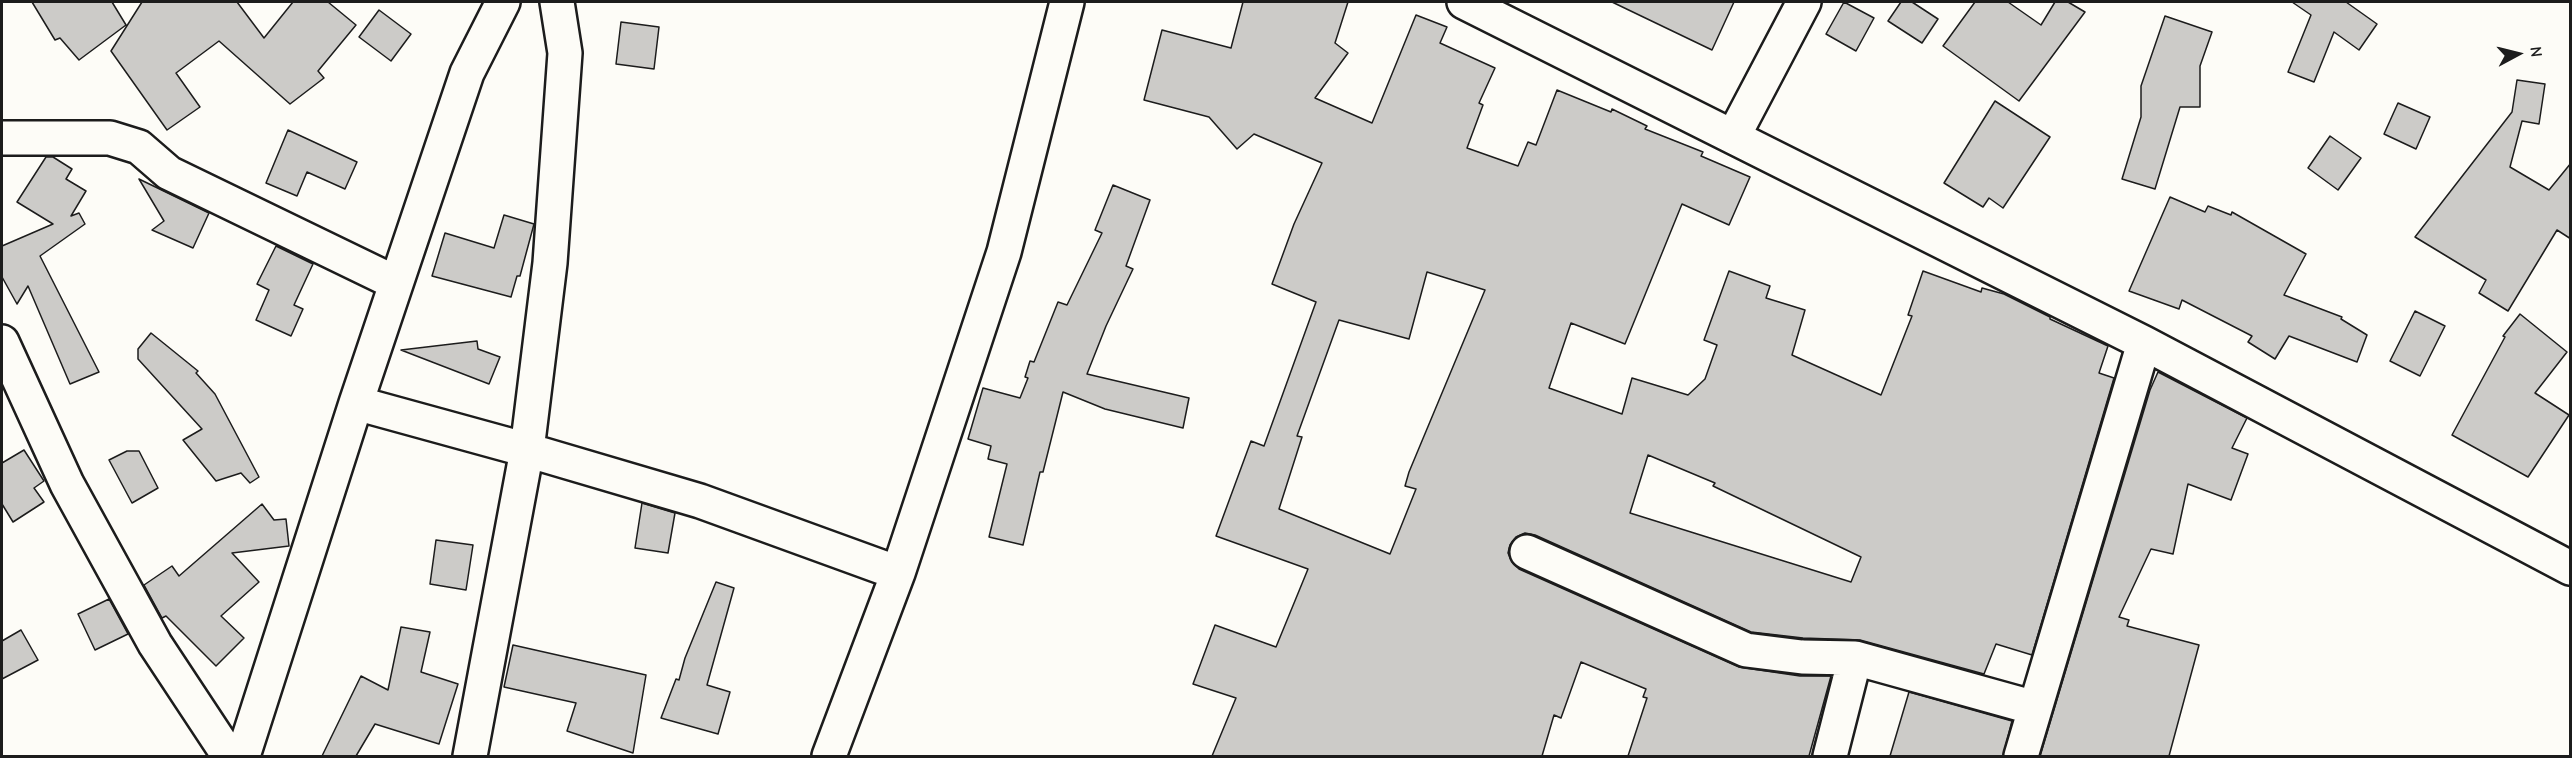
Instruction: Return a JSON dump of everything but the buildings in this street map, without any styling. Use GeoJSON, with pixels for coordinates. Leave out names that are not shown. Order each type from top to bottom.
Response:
{"type":"FeatureCollection","features":[{"type":"Feature","properties":{"kind":"street"},"geometry":{"type":"LineString","coordinates":[[243,756],[356,403],[466,73],[503,2]]}},
{"type":"Feature","properties":{"kind":"street"},"geometry":{"type":"LineString","coordinates":[[470,756],[527,450],[550,263],[565,53],[557,2]]}},
{"type":"Feature","properties":{"kind":"street"},"geometry":{"type":"LineString","coordinates":[[829,756],[898,573],[1004,252],[1067,2]]}},
{"type":"Feature","properties":{"kind":"street"},"geometry":{"type":"LineString","coordinates":[[1464,2],[2144,343],[2571,568]]}},
{"type":"Feature","properties":{"kind":"street"},"geometry":{"type":"LineString","coordinates":[[1733,137],[1804,2]]}},
{"type":"Feature","properties":{"kind":"street"},"geometry":{"type":"LineString","coordinates":[[2,138],[110,138],[139,147],[169,173],[396,283]]}},
{"type":"Feature","properties":{"kind":"street"},"geometry":{"type":"LineString","coordinates":[[2,342],[67,484],[154,644],[229,756]]}},
{"type":"Feature","properties":{"kind":"street"},"geometry":{"type":"LineString","coordinates":[[2021,756],[2144,343]]}},
{"type":"Feature","properties":{"kind":"street"},"geometry":{"type":"LineString","coordinates":[[356,403],[700,501],[898,573]]}},
{"type":"Feature","properties":{"kind":"street"},"geometry":{"type":"LineString","coordinates":[[1527,552],[1746,650],[1802,657],[1855,658],[2036,708]]}},
{"type":"Feature","properties":{"kind":"street"},"geometry":{"type":"LineString","coordinates":[[1830,756],[1855,658]]}}]}
